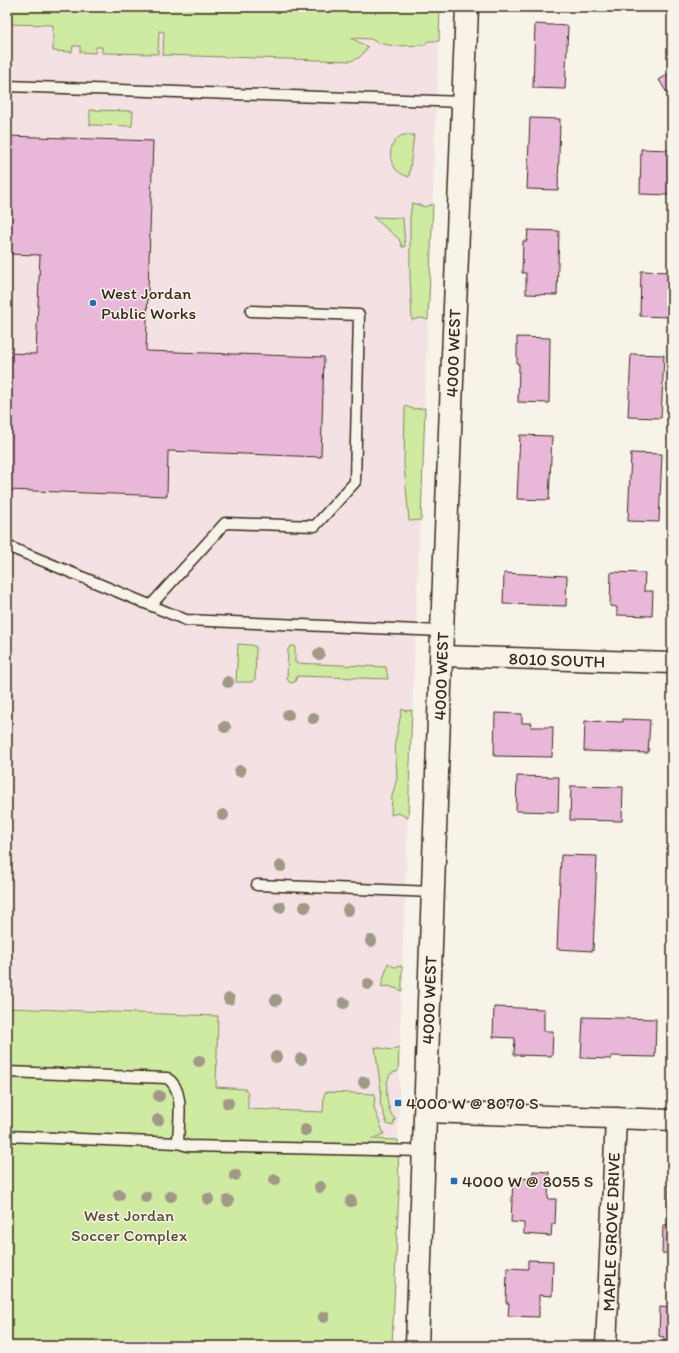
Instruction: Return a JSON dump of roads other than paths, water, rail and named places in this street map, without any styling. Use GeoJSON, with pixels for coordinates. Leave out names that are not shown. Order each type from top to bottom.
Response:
{"type":"FeatureCollection","features":[{"type":"Feature","properties":{"kind":"main road","name":"4000 WEST"},"geometry":{"type":"LineString","coordinates":[[416,1346],[441,656],[468,7]]}},
{"type":"Feature","properties":{"kind":"street","name":"8010 SOUTH"},"geometry":{"type":"LineString","coordinates":[[441,656],[672,664]]}},
{"type":"Feature","properties":{"kind":"street"},"geometry":{"type":"LineString","coordinates":[[425,1112],[672,1120]]}},
{"type":"Feature","properties":{"kind":"street","name":"MAPLE GROVE DRIVE"},"geometry":{"type":"LineString","coordinates":[[606,1346],[616,1118]]}},
{"type":"Feature","properties":{"kind":"lane"},"geometry":{"type":"LineString","coordinates":[[7,86],[463,102]]}},
{"type":"Feature","properties":{"kind":"lane"},"geometry":{"type":"LineString","coordinates":[[151,605],[225,523],[315,526],[355,482],[359,315],[251,311]]}},
{"type":"Feature","properties":{"kind":"lane"},"geometry":{"type":"LineString","coordinates":[[7,546],[186,620],[442,631]]}},
{"type":"Feature","properties":{"kind":"lane"},"geometry":{"type":"LineString","coordinates":[[257,885],[433,892]]}},
{"type":"Feature","properties":{"kind":"lane"},"geometry":{"type":"LineString","coordinates":[[7,1072],[167,1078],[174,1082],[179,1094],[178,1143]]}},
{"type":"Feature","properties":{"kind":"lane"},"geometry":{"type":"LineString","coordinates":[[7,1136],[178,1143],[188,1146],[423,1151]]}},
{"type":"Feature","properties":{"kind":"place","name":"West Jordan Public Works"},"geometry":{"type":"Point","coordinates":[93,303]}},
{"type":"Feature","properties":{"kind":"place","name":"4000 W @ 8070 S"},"geometry":{"type":"Point","coordinates":[398,1103]}},
{"type":"Feature","properties":{"kind":"place","name":"4000 W @ 8055 S"},"geometry":{"type":"Point","coordinates":[454,1181]}},
{"type":"Feature","properties":{"kind":"park label","name":"West Jordan Soccer Complex"},"geometry":{"type":"Point","coordinates":[129,1225]}}]}
